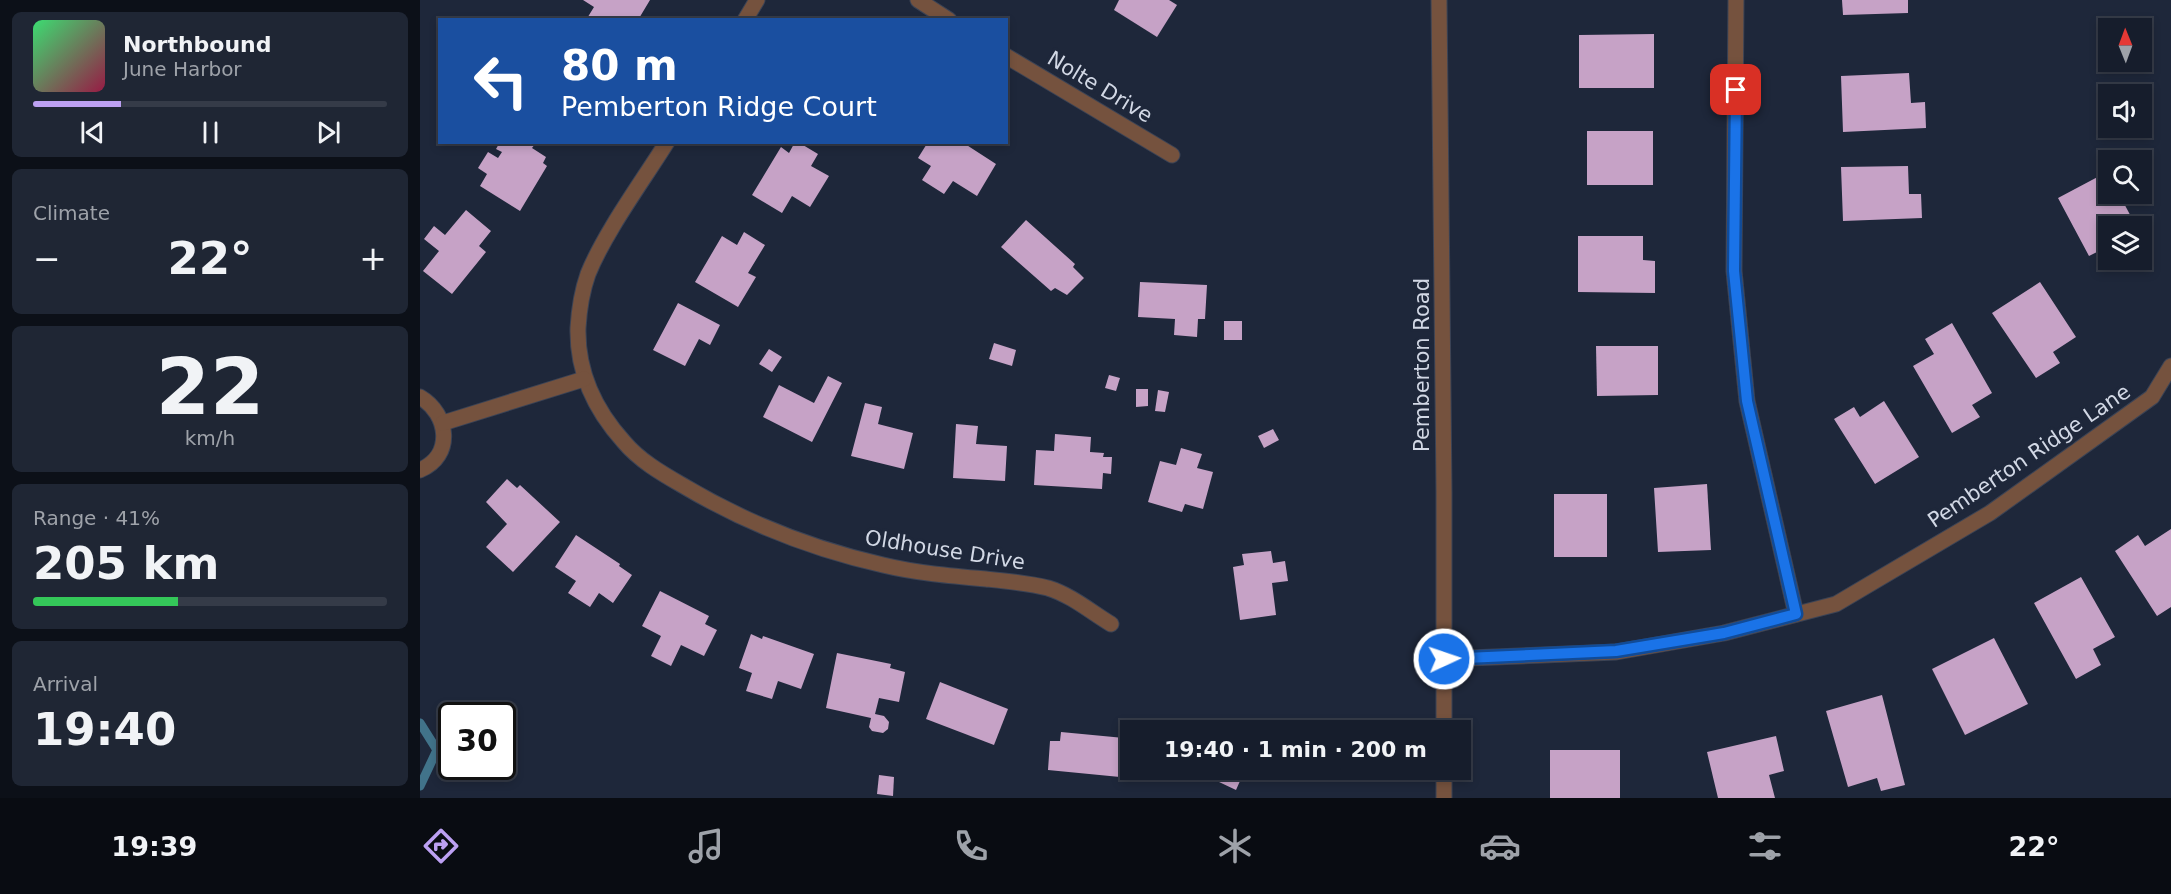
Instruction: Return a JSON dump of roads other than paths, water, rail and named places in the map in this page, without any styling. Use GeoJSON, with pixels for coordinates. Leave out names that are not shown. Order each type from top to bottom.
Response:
{"type":"FeatureCollection","features":[{"type":"Feature","properties":{"kind":"street"},"geometry":{"type":"LineString","coordinates":[[746,18],[757,0]]}},
{"type":"Feature","properties":{"kind":"street"},"geometry":{"type":"LineString","coordinates":[[918,0],[946,18]]}},
{"type":"Feature","properties":{"kind":"street","name":"Pemberton Road"},"geometry":{"type":"LineString","coordinates":[[1439,0],[1444,720]]}},
{"type":"Feature","properties":{"kind":"street"},"geometry":{"type":"LineString","coordinates":[[1737,0],[1734,271],[1747,401],[1796,614]]}},
{"type":"Feature","properties":{"kind":"street","name":"Nolte Drive"},"geometry":{"type":"LineString","coordinates":[[1008,57],[1172,155]]}},
{"type":"Feature","properties":{"kind":"street","name":"Oldhouse Drive"},"geometry":{"type":"LineString","coordinates":[[666,144],[609,235],[588,275],[578,323],[579,359],[584,379],[597,407],[625,443],[654,468],[699,495],[749,521],[819,548],[884,566],[1049,588],[1065,595],[1111,624]]}},
{"type":"Feature","properties":{"kind":"street","name":"Pemberton Ridge Lane"},"geometry":{"type":"LineString","coordinates":[[1444,659],[1616,651],[1724,633],[1836,603],[1990,513],[2152,397],[2171,366]]}},
{"type":"Feature","properties":{"kind":"street"},"geometry":{"type":"LineString","coordinates":[[443,423],[584,379]]}},
{"type":"Feature","properties":{"kind":"street"},"geometry":{"type":"LineString","coordinates":[[420,398],[435,408],[443,423],[444,439],[438,455],[427,467],[420,470]]}},
{"type":"Feature","properties":{"kind":"street"},"geometry":{"type":"LineString","coordinates":[[1444,780],[1444,798]]}},
{"type":"Feature","properties":{"kind":"waterway"},"geometry":{"type":"LineString","coordinates":[[420,723],[437,750],[420,786]]}}]}
